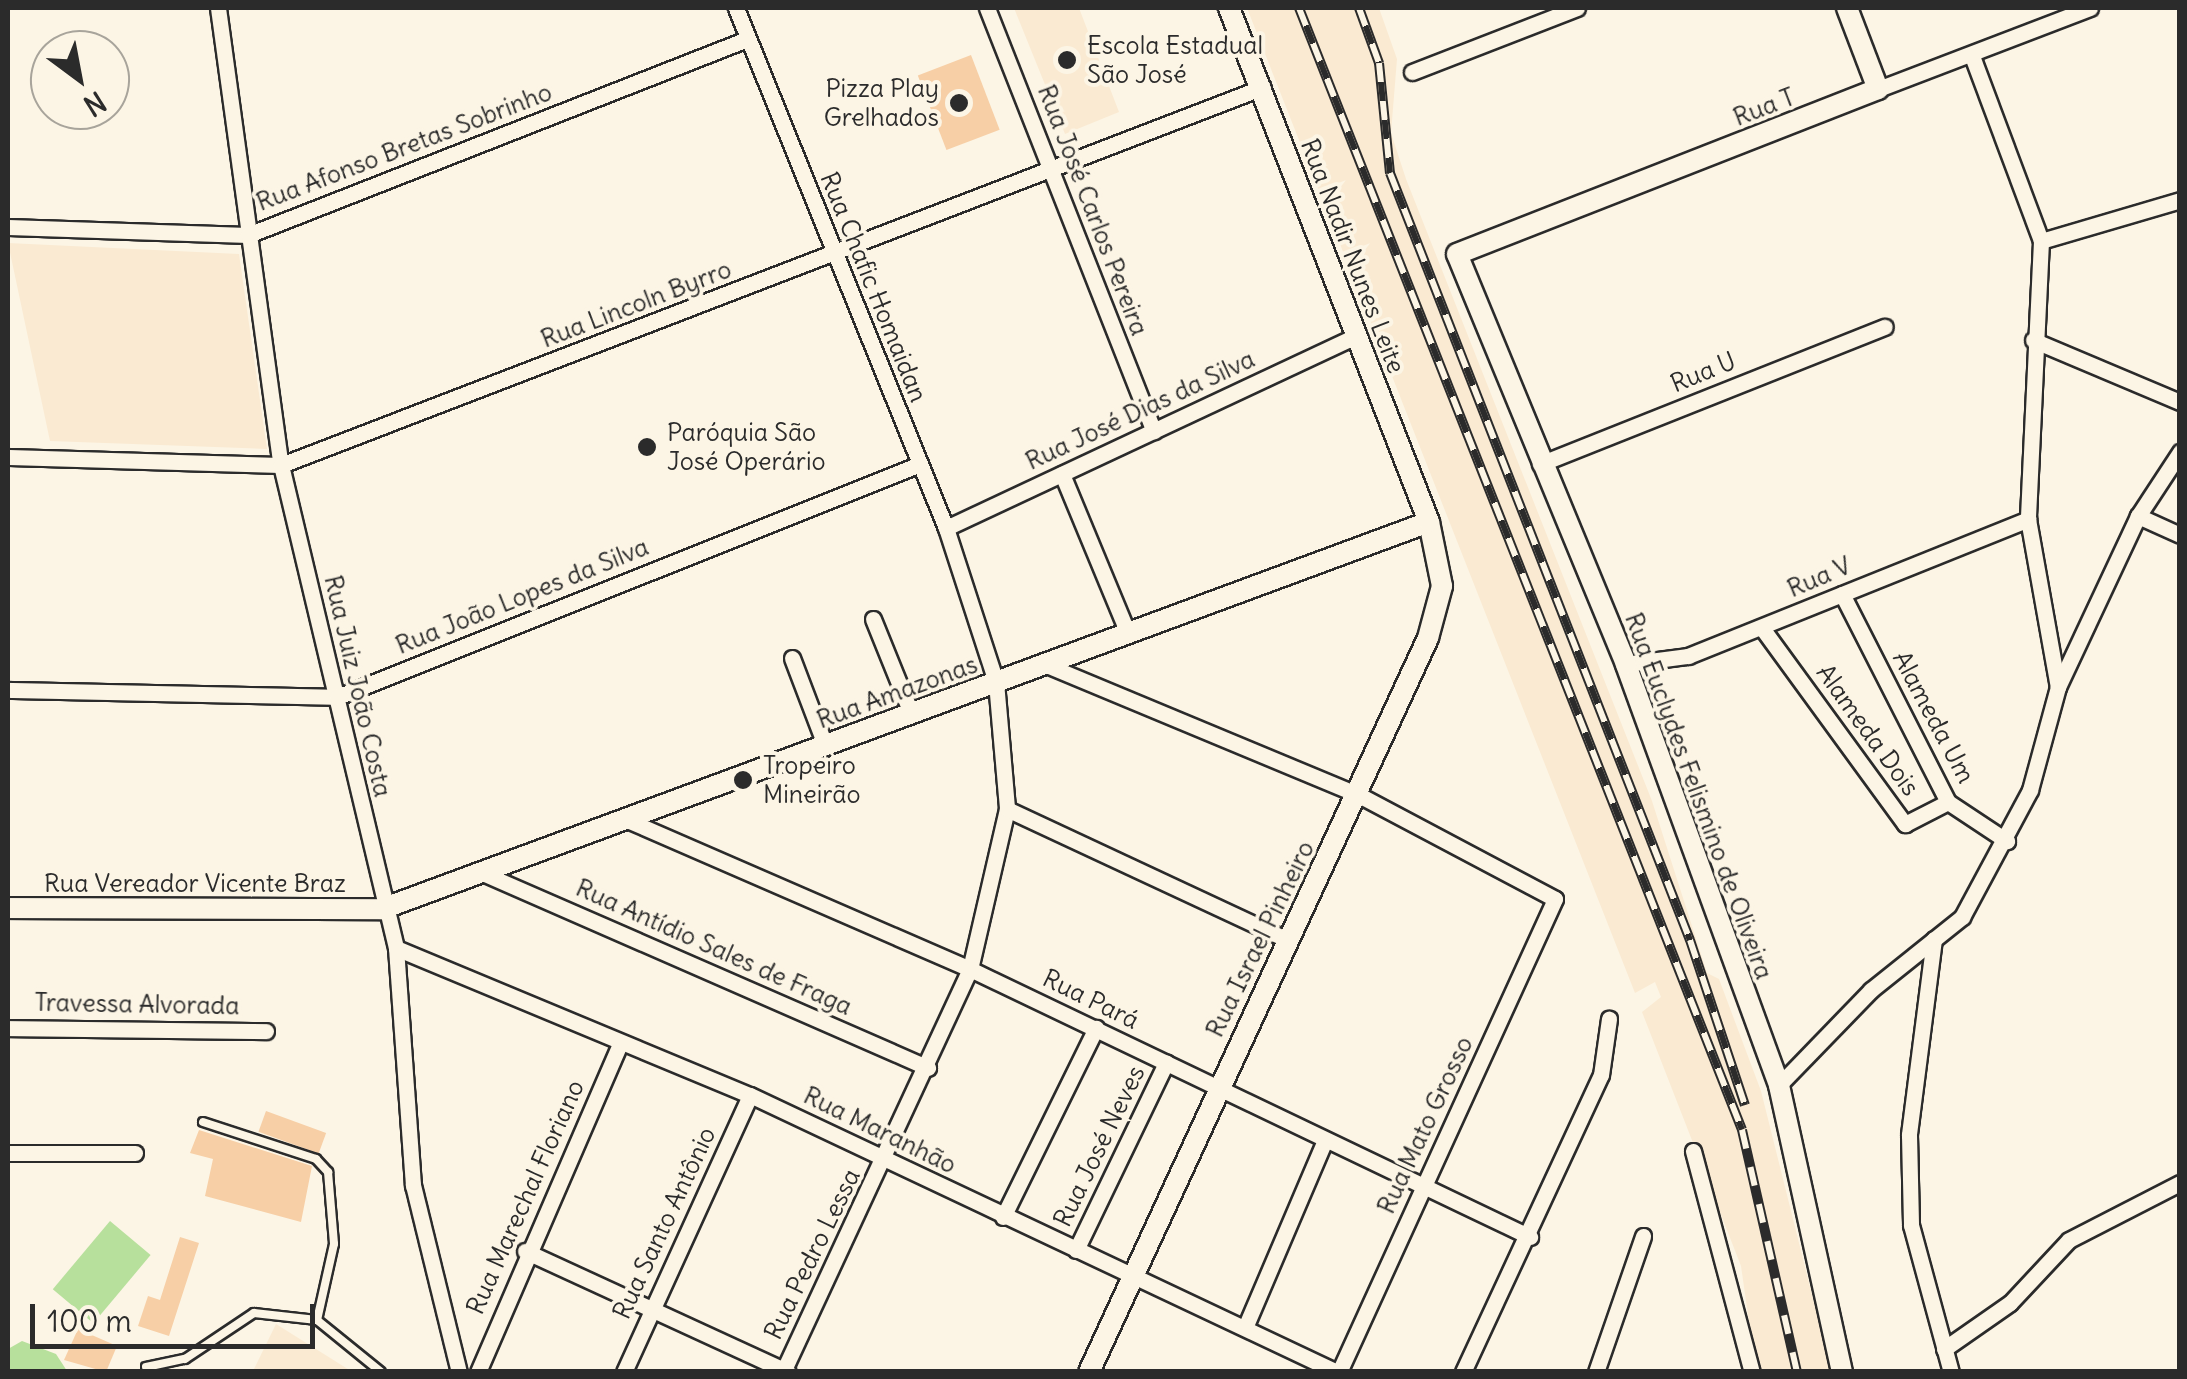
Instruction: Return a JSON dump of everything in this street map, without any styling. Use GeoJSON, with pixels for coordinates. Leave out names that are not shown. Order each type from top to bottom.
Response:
{"type":"FeatureCollection","features":[{"type":"Feature","properties":{"kind":"street","name":"Rua Juiz João Costa"},"geometry":{"type":"LineString","coordinates":[[218,8],[282,466],[382,908],[396,948],[413,1185],[458,1372]]}},
{"type":"Feature","properties":{"kind":"street","name":"Rua Chafic Homaidan"},"geometry":{"type":"LineString","coordinates":[[736,8],[946,528]]}},
{"type":"Feature","properties":{"kind":"street","name":"Rua José Carlos Pereira"},"geometry":{"type":"LineString","coordinates":[[987,8],[1154,431]]}},
{"type":"Feature","properties":{"kind":"street","name":"Rua Nadir Nunes Leite"},"geometry":{"type":"LineString","coordinates":[[1229,8],[1429,522]]}},
{"type":"Feature","properties":{"kind":"street"},"geometry":{"type":"LineString","coordinates":[[1412,72],[1577,8]]}},
{"type":"Feature","properties":{"kind":"street"},"geometry":{"type":"LineString","coordinates":[[1847,8],[1878,89]]}},
{"type":"Feature","properties":{"kind":"street","name":"Rua T"},"geometry":{"type":"LineString","coordinates":[[1457,254],[2090,8]]}},
{"type":"Feature","properties":{"kind":"street","name":"Rua Afonso Bretas Sobrinho"},"geometry":{"type":"LineString","coordinates":[[8,227],[248,235],[747,38]]}},
{"type":"Feature","properties":{"kind":"street"},"geometry":{"type":"LineString","coordinates":[[1972,56],[2040,241],[2032,340],[2028,519],[2058,687]]}},
{"type":"Feature","properties":{"kind":"street","name":"Rua Lincoln Byrro"},"geometry":{"type":"LineString","coordinates":[[8,457],[282,466],[834,256],[1262,87]]}},
{"type":"Feature","properties":{"kind":"street"},"geometry":{"type":"LineString","coordinates":[[2040,241],[2180,200]]}},
{"type":"Feature","properties":{"kind":"street","name":"Rua Euclydes Felismino de Oliveira"},"geometry":{"type":"LineString","coordinates":[[1457,254],[1540,464],[1626,664],[1779,1085],[1842,1372]]}},
{"type":"Feature","properties":{"kind":"street","name":"Rua U"},"geometry":{"type":"LineString","coordinates":[[1540,464],[1884,327]]}},
{"type":"Feature","properties":{"kind":"street","name":"Rua José Dias da Silva"},"geometry":{"type":"LineString","coordinates":[[946,528],[1356,336]]}},
{"type":"Feature","properties":{"kind":"street"},"geometry":{"type":"LineString","coordinates":[[2032,340],[2180,402]]}},
{"type":"Feature","properties":{"kind":"street"},"geometry":{"type":"LineString","coordinates":[[1779,1085],[1962,916],[2006,841],[2058,687],[2138,516],[2180,452]]}},
{"type":"Feature","properties":{"kind":"street","name":"Rua João Lopes da Silva"},"geometry":{"type":"LineString","coordinates":[[8,690],[337,697],[920,464]]}},
{"type":"Feature","properties":{"kind":"street"},"geometry":{"type":"LineString","coordinates":[[1062,474],[1128,633]]}},
{"type":"Feature","properties":{"kind":"street"},"geometry":{"type":"LineString","coordinates":[[2138,516],[2180,536]]}},
{"type":"Feature","properties":{"kind":"street","name":"Rua V"},"geometry":{"type":"LineString","coordinates":[[1626,664],[1688,656],[2028,519]]}},
{"type":"Feature","properties":{"kind":"street","name":"Rua Amazonas"},"geometry":{"type":"LineString","coordinates":[[382,908],[1429,522]]}},
{"type":"Feature","properties":{"kind":"street","name":"Rua Israel Pinheiro"},"geometry":{"type":"LineString","coordinates":[[1088,1372],[1215,1089],[1357,794],[1442,586],[1429,522]]}},
{"type":"Feature","properties":{"kind":"street","name":"Rua Pedro Lessa"},"geometry":{"type":"LineString","coordinates":[[785,1371],[928,1068],[970,969],[1007,809],[996,682],[946,528]]}},
{"type":"Feature","properties":{"kind":"street","name":"Alameda Um"},"geometry":{"type":"LineString","coordinates":[[1842,594],[1948,802],[2006,841]]}},
{"type":"Feature","properties":{"kind":"street"},"geometry":{"type":"LineString","coordinates":[[873,620],[911,713]]}},
{"type":"Feature","properties":{"kind":"street","name":"Alameda Dois"},"geometry":{"type":"LineString","coordinates":[[1762,628],[1905,824],[1948,802]]}},
{"type":"Feature","properties":{"kind":"street"},"geometry":{"type":"LineString","coordinates":[[792,658],[825,745]]}},
{"type":"Feature","properties":{"kind":"street"},"geometry":{"type":"LineString","coordinates":[[1044,664],[1357,794]]}},
{"type":"Feature","properties":{"kind":"street","name":"Rua Mato Grosso"},"geometry":{"type":"LineString","coordinates":[[1338,1372],[1555,899],[1357,794]]}},
{"type":"Feature","properties":{"kind":"street"},"geometry":{"type":"LineString","coordinates":[[1007,809],[1288,940]]}},
{"type":"Feature","properties":{"kind":"street","name":"Rua Pará"},"geometry":{"type":"LineString","coordinates":[[625,819],[970,969],[1530,1237]]}},
{"type":"Feature","properties":{"kind":"street","name":"Rua Antídio Sales de Fraga"},"geometry":{"type":"LineString","coordinates":[[480,872],[928,1068]]}},
{"type":"Feature","properties":{"kind":"street","name":"Rua Vereador Vicente Braz"},"geometry":{"type":"LineString","coordinates":[[8,908],[382,908]]}},
{"type":"Feature","properties":{"kind":"street"},"geometry":{"type":"LineString","coordinates":[[1934,939],[1909,1135],[1911,1225],[1951,1372]]}},
{"type":"Feature","properties":{"kind":"street","name":"Rua Maranhão"},"geometry":{"type":"LineString","coordinates":[[396,948],[750,1096],[1128,1276],[1247,1323],[1338,1372]]}},
{"type":"Feature","properties":{"kind":"street"},"geometry":{"type":"LineString","coordinates":[[1464,1372],[1530,1237],[1601,1075],[1609,1019]]}},
{"type":"Feature","properties":{"kind":"street","name":"Travessa Alvorada"},"geometry":{"type":"LineString","coordinates":[[8,1028],[266,1031]]}},
{"type":"Feature","properties":{"kind":"street"},"geometry":{"type":"LineString","coordinates":[[1003,1217],[1096,1028]]}},
{"type":"Feature","properties":{"kind":"street","name":"Rua Marechal Floriano"},"geometry":{"type":"LineString","coordinates":[[478,1372],[525,1250],[620,1044]]}},
{"type":"Feature","properties":{"kind":"street","name":"Rua José Neves"},"geometry":{"type":"LineString","coordinates":[[1076,1250],[1166,1063]]}},
{"type":"Feature","properties":{"kind":"street","name":"Rua Santo Antônio"},"geometry":{"type":"LineString","coordinates":[[624,1372],[750,1096]]}},
{"type":"Feature","properties":{"kind":"street"},"geometry":{"type":"LineString","coordinates":[[1247,1323],[1325,1140]]}},
{"type":"Feature","properties":{"kind":"street"},"geometry":{"type":"LineString","coordinates":[[1693,1151],[1752,1372]]}},
{"type":"Feature","properties":{"kind":"street"},"geometry":{"type":"LineString","coordinates":[[8,1153],[136,1153]]}},
{"type":"Feature","properties":{"kind":"street"},"geometry":{"type":"LineString","coordinates":[[1944,1349],[2010,1303],[2068,1240],[2180,1183]]}},
{"type":"Feature","properties":{"kind":"street"},"geometry":{"type":"LineString","coordinates":[[1596,1372],[1643,1236]]}},
{"type":"Feature","properties":{"kind":"street"},"geometry":{"type":"LineString","coordinates":[[525,1250],[785,1371]]}},
{"type":"Feature","properties":{"kind":"lane"},"geometry":{"type":"LineString","coordinates":[[203,1122],[316,1160],[328,1172],[334,1244],[317,1320]]}},
{"type":"Feature","properties":{"kind":"lane"},"geometry":{"type":"LineString","coordinates":[[146,1367],[186,1359],[254,1313],[317,1320],[381,1372]]}},
{"type":"Feature","properties":{"kind":"shaded area","name":"Escola Estadual São José"},"geometry":{"type":"Polygon","coordinates":[[[1014,8],[1079,8],[1119,112],[1065,134],[1014,8]]]}},
{"type":"Feature","properties":{"kind":"shaded area"},"geometry":{"type":"Polygon","coordinates":[[[1247,8],[1379,8],[1397,59],[1391,133],[1406,179],[1652,801],[1707,973],[1719,979],[1761,1091],[1831,1371],[1756,1371],[1741,1266],[1642,1012],[1661,997],[1655,982],[1635,993],[1247,8]]]}},
{"type":"Feature","properties":{"kind":"shaded area"},"geometry":{"type":"Polygon","coordinates":[[[8,243],[239,254],[267,449],[50,441],[8,243]]]}},
{"type":"Feature","properties":{"kind":"shaded area"},"geometry":{"type":"Polygon","coordinates":[[[276,1324],[351,1371],[253,1371],[276,1324]]]}},
{"type":"Feature","properties":{"kind":"green space"},"geometry":{"type":"Polygon","coordinates":[[[110,1221],[151,1255],[93,1323],[53,1289],[110,1221]]]}},
{"type":"Feature","properties":{"kind":"green space"},"geometry":{"type":"Polygon","coordinates":[[[22,1341],[56,1354],[67,1371],[8,1371],[8,1349],[22,1341]]]}},
{"type":"Feature","properties":{"kind":"building","name":"Pizza Play Grelhados"},"geometry":{"type":"Polygon","coordinates":[[[971,55],[1000,130],[946,150],[918,75],[971,55]]]}},
{"type":"Feature","properties":{"kind":"building"},"geometry":{"type":"Polygon","coordinates":[[[266,1111],[326,1133],[319,1154],[258,1132],[266,1111]]]}},
{"type":"Feature","properties":{"kind":"building"},"geometry":{"type":"Polygon","coordinates":[[[199,1130],[312,1166],[301,1222],[205,1196],[213,1159],[190,1153],[199,1130]]]}},
{"type":"Feature","properties":{"kind":"building"},"geometry":{"type":"Polygon","coordinates":[[[180,1237],[199,1243],[169,1336],[138,1326],[148,1296],[160,1300],[180,1237]]]}},
{"type":"Feature","properties":{"kind":"building"},"geometry":{"type":"Polygon","coordinates":[[[78,1329],[117,1346],[106,1372],[64,1360],[78,1329]]]}},
{"type":"Feature","properties":{"kind":"railway"},"geometry":{"type":"LineString","coordinates":[[1299,8],[1742,1130],[1797,1372]]}},
{"type":"Feature","properties":{"kind":"railway"},"geometry":{"type":"LineString","coordinates":[[1359,8],[1379,63],[1390,173],[1690,940],[1745,1105]]}},
{"type":"Feature","properties":{"kind":"place","name":"Escola Estadual São José"},"geometry":{"type":"Point","coordinates":[1067,60]}},
{"type":"Feature","properties":{"kind":"place","name":"Pizza Play Grelhados"},"geometry":{"type":"Point","coordinates":[959,103]}},
{"type":"Feature","properties":{"kind":"place","name":"Paróquia São José Operário"},"geometry":{"type":"Point","coordinates":[647,447]}},
{"type":"Feature","properties":{"kind":"place","name":"Tropeiro Mineirão"},"geometry":{"type":"Point","coordinates":[743,780]}}]}
